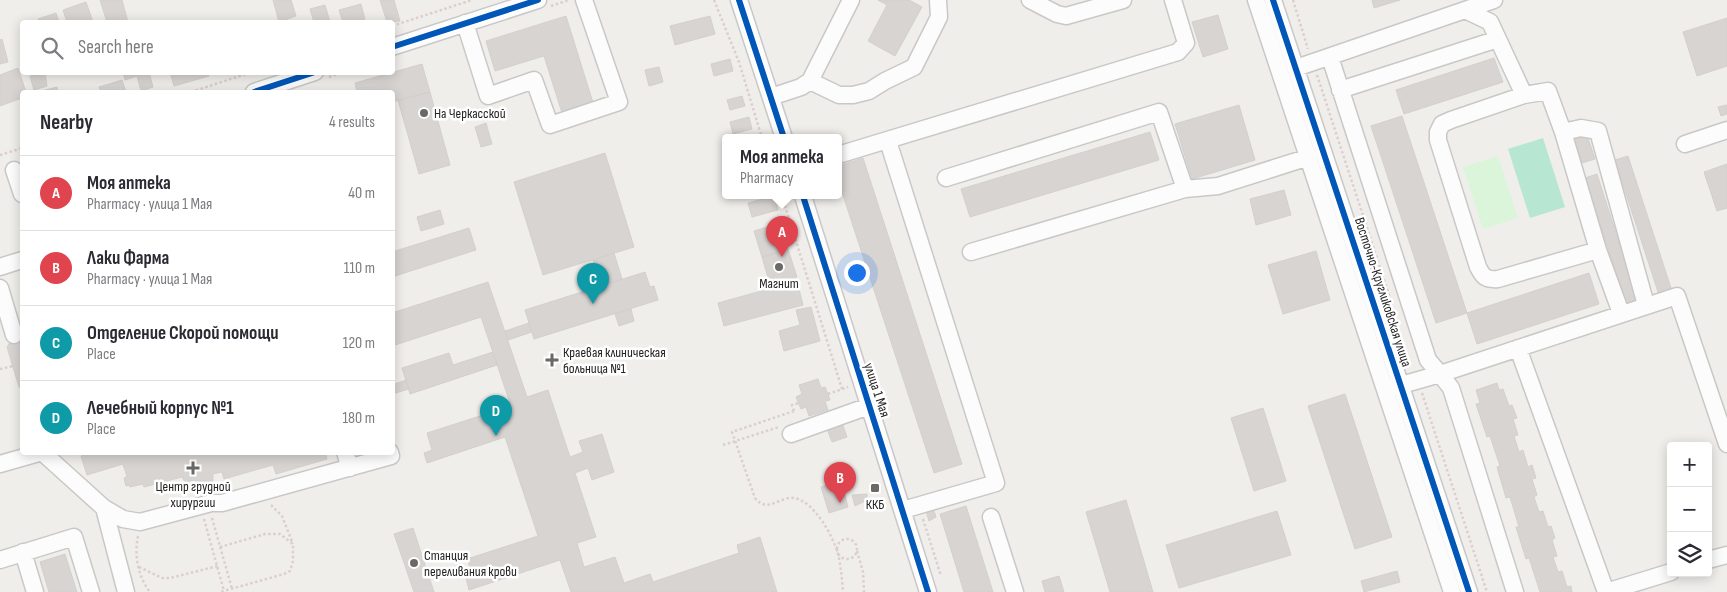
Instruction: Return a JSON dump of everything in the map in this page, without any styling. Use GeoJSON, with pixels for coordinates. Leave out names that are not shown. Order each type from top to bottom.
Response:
{"type":"FeatureCollection","features":[{"type":"Feature","properties":{"kind":"street"},"geometry":{"type":"LineString","coordinates":[[395,46],[538,0]]}},
{"type":"Feature","properties":{"kind":"street"},"geometry":{"type":"LineString","coordinates":[[465,24],[488,96],[534,80],[550,125],[619,102],[584,0]]}},
{"type":"Feature","properties":{"kind":"street"},"geometry":{"type":"LineString","coordinates":[[739,0],[783,134]]}},
{"type":"Feature","properties":{"kind":"street"},"geometry":{"type":"LineString","coordinates":[[770,97],[801,87],[810,81],[851,0]]}},
{"type":"Feature","properties":{"kind":"street"},"geometry":{"type":"LineString","coordinates":[[810,81],[839,95],[853,95],[869,91],[885,81],[914,68],[939,17],[938,0]]}},
{"type":"Feature","properties":{"kind":"street"},"geometry":{"type":"LineString","coordinates":[[1030,0],[1057,14],[1066,16],[1123,0]]}},
{"type":"Feature","properties":{"kind":"street"},"geometry":{"type":"LineString","coordinates":[[842,154],[1178,52],[1186,43],[1173,0]]}},
{"type":"Feature","properties":{"kind":"street","name":"Восточно-Кругликовская улица"},"geometry":{"type":"LineString","coordinates":[[1256,0],[1309,157],[1469,592]]}},
{"type":"Feature","properties":{"kind":"street","name":"Восточно-Кругликовская улица"},"geometry":{"type":"LineString","coordinates":[[1273,0],[1296,68],[1393,388],[1452,592]]}},
{"type":"Feature","properties":{"kind":"street"},"geometry":{"type":"LineString","coordinates":[[1296,68],[1494,0]]}},
{"type":"Feature","properties":{"kind":"street"},"geometry":{"type":"LineString","coordinates":[[1465,10],[1490,22],[1524,95]]}},
{"type":"Feature","properties":{"kind":"street"},"geometry":{"type":"LineString","coordinates":[[1340,90],[1498,39]]}},
{"type":"Feature","properties":{"kind":"street"},"geometry":{"type":"LineString","coordinates":[[1330,57],[1428,360],[1451,388],[1515,592]]}},
{"type":"Feature","properties":{"kind":"street"},"geometry":{"type":"LineString","coordinates":[[275,89],[308,75]]}},
{"type":"Feature","properties":{"kind":"street"},"geometry":{"type":"LineString","coordinates":[[1598,250],[1498,279],[1490,280],[1482,276],[1438,140],[1438,132],[1442,124],[1524,95],[1548,92],[1564,132],[1598,250],[1620,313]]}},
{"type":"Feature","properties":{"kind":"street"},"geometry":{"type":"LineString","coordinates":[[946,178],[1159,112],[1184,189]]}},
{"type":"Feature","properties":{"kind":"street"},"geometry":{"type":"LineString","coordinates":[[1564,132],[1581,128],[1598,131],[1646,305]]}},
{"type":"Feature","properties":{"kind":"street"},"geometry":{"type":"LineString","coordinates":[[1685,144],[1727,130]]}},
{"type":"Feature","properties":{"kind":"street"},"geometry":{"type":"LineString","coordinates":[[888,141],[996,483],[903,510]]}},
{"type":"Feature","properties":{"kind":"street"},"geometry":{"type":"LineString","coordinates":[[971,252],[1184,189],[1218,186],[1309,157]]}},
{"type":"Feature","properties":{"kind":"street"},"geometry":{"type":"LineString","coordinates":[[12,171],[20,189]]}},
{"type":"Feature","properties":{"kind":"street","name":"улица 1 Мая"},"geometry":{"type":"LineString","coordinates":[[804,199],[928,592]]}},
{"type":"Feature","properties":{"kind":"street"},"geometry":{"type":"LineString","coordinates":[[0,267],[20,261]]}},
{"type":"Feature","properties":{"kind":"street"},"geometry":{"type":"LineString","coordinates":[[0,288],[14,334]]}},
{"type":"Feature","properties":{"kind":"street"},"geometry":{"type":"LineString","coordinates":[[1393,388],[1677,296],[1727,444]]}},
{"type":"Feature","properties":{"kind":"street"},"geometry":{"type":"LineString","coordinates":[[1518,348],[1606,592],[1667,573]]}},
{"type":"Feature","properties":{"kind":"street"},"geometry":{"type":"LineString","coordinates":[[786,430],[870,406]]}},
{"type":"Feature","properties":{"kind":"street"},"geometry":{"type":"LineString","coordinates":[[0,464],[32,455]]}},
{"type":"Feature","properties":{"kind":"street"},"geometry":{"type":"LineString","coordinates":[[45,455],[104,508],[123,519],[140,522],[212,502],[222,503],[348,460],[391,455]]}},
{"type":"Feature","properties":{"kind":"street"},"geometry":{"type":"LineString","coordinates":[[104,508],[126,592]]}},
{"type":"Feature","properties":{"kind":"street"},"geometry":{"type":"LineString","coordinates":[[991,517],[1015,592]]}},
{"type":"Feature","properties":{"kind":"street"},"geometry":{"type":"LineString","coordinates":[[0,560],[74,537],[91,592]]}},
{"type":"Feature","properties":{"kind":"street"},"geometry":{"type":"LineString","coordinates":[[23,552],[35,592]]}},
{"type":"Feature","properties":{"kind":"street"},"geometry":{"type":"LineString","coordinates":[[1712,559],[1727,555]]}},
{"type":"Feature","properties":{"kind":"path"},"geometry":{"type":"LineString","coordinates":[[395,25],[472,0]]}},
{"type":"Feature","properties":{"kind":"path"},"geometry":{"type":"LineString","coordinates":[[714,0],[739,62],[761,134]]}},
{"type":"Feature","properties":{"kind":"path"},"geometry":{"type":"LineString","coordinates":[[1293,0],[1393,306]]}},
{"type":"Feature","properties":{"kind":"path"},"geometry":{"type":"LineString","coordinates":[[197,90],[243,75]]}},
{"type":"Feature","properties":{"kind":"path"},"geometry":{"type":"LineString","coordinates":[[0,155],[20,149]]}},
{"type":"Feature","properties":{"kind":"path"},"geometry":{"type":"LineString","coordinates":[[783,199],[842,389]]}},
{"type":"Feature","properties":{"kind":"path"},"geometry":{"type":"LineString","coordinates":[[0,369],[13,366]]}},
{"type":"Feature","properties":{"kind":"path"},"geometry":{"type":"LineString","coordinates":[[1418,380],[1487,592]]}},
{"type":"Feature","properties":{"kind":"path"},"geometry":{"type":"LineString","coordinates":[[828,394],[862,383]]}},
{"type":"Feature","properties":{"kind":"path"},"geometry":{"type":"LineString","coordinates":[[796,416],[792,405],[799,403]]}},
{"type":"Feature","properties":{"kind":"path"},"geometry":{"type":"LineString","coordinates":[[794,411],[732,432],[758,502],[768,505],[792,498],[802,501],[812,508],[826,528],[837,552],[842,573],[843,592]]}},
{"type":"Feature","properties":{"kind":"path"},"geometry":{"type":"LineString","coordinates":[[723,445],[786,430]]}},
{"type":"Feature","properties":{"kind":"path"},"geometry":{"type":"LineString","coordinates":[[202,510],[218,566],[223,592],[284,574],[290,571],[293,561],[293,544],[280,534],[265,534],[220,547]]}},
{"type":"Feature","properties":{"kind":"path"},"geometry":{"type":"LineString","coordinates":[[211,516],[232,589]]}},
{"type":"Feature","properties":{"kind":"path"},"geometry":{"type":"LineString","coordinates":[[856,547],[854,556],[847,559],[840,556],[837,552],[838,544],[844,540],[852,541],[856,547],[863,572],[864,592]]}},
{"type":"Feature","properties":{"kind":"path"},"geometry":{"type":"LineString","coordinates":[[139,567],[162,578],[170,578],[218,566]]}},
{"type":"Feature","properties":{"kind":"green space"},"geometry":{"type":"Polygon","coordinates":[[[1543,138],[1565,207],[1530,218],[1508,149],[1543,138]]]}},
{"type":"Feature","properties":{"kind":"green space"},"geometry":{"type":"Polygon","coordinates":[[[1498,156],[1518,218],[1483,229],[1463,167],[1498,156]]]}},
{"type":"Feature","properties":{"kind":"building"},"geometry":{"type":"Polygon","coordinates":[[[100,0],[122,0],[127,20],[106,20],[100,0]]]}},
{"type":"Feature","properties":{"kind":"building"},"geometry":{"type":"Polygon","coordinates":[[[273,0],[291,0],[296,16],[278,20],[273,0]]]}},
{"type":"Feature","properties":{"kind":"building"},"geometry":{"type":"Polygon","coordinates":[[[380,0],[394,0],[400,21],[386,20],[380,0]]]}},
{"type":"Feature","properties":{"kind":"building"},"geometry":{"type":"Polygon","coordinates":[[[878,0],[909,0],[922,7],[895,56],[868,41],[887,5],[878,0]]]}},
{"type":"Feature","properties":{"kind":"building"},"geometry":{"type":"Polygon","coordinates":[[[1372,0],[1400,0],[1374,8],[1372,0]]]}},
{"type":"Feature","properties":{"kind":"building"},"geometry":{"type":"Polygon","coordinates":[[[86,2],[92,20],[66,20],[63,10],[86,2]]]}},
{"type":"Feature","properties":{"kind":"building"},"geometry":{"type":"Polygon","coordinates":[[[361,4],[365,19],[342,20],[339,10],[361,4]]]}},
{"type":"Feature","properties":{"kind":"building"},"geometry":{"type":"Polygon","coordinates":[[[325,5],[329,20],[313,20],[310,9],[325,5]]]}},
{"type":"Feature","properties":{"kind":"building"},"geometry":{"type":"Polygon","coordinates":[[[56,13],[58,20],[38,20],[56,13]]]}},
{"type":"Feature","properties":{"kind":"building"},"geometry":{"type":"Polygon","coordinates":[[[1218,15],[1228,49],[1203,57],[1192,22],[1218,15]]]}},
{"type":"Feature","properties":{"kind":"building"},"geometry":{"type":"Polygon","coordinates":[[[566,16],[594,106],[563,116],[544,56],[495,71],[486,41],[566,16]]]}},
{"type":"Feature","properties":{"kind":"building"},"geometry":{"type":"Polygon","coordinates":[[[710,16],[715,34],[675,45],[670,26],[710,16]]]}},
{"type":"Feature","properties":{"kind":"building"},"geometry":{"type":"Polygon","coordinates":[[[1727,18],[1727,66],[1697,76],[1683,32],[1727,18]]]}},
{"type":"Feature","properties":{"kind":"building"},"geometry":{"type":"Polygon","coordinates":[[[2,39],[8,62],[0,64],[0,40],[2,39]]]}},
{"type":"Feature","properties":{"kind":"building"},"geometry":{"type":"Polygon","coordinates":[[[1494,58],[1503,82],[1404,114],[1396,90],[1494,58]]]}},
{"type":"Feature","properties":{"kind":"building"},"geometry":{"type":"Polygon","coordinates":[[[730,59],[733,71],[714,76],[711,64],[730,59]]]}},
{"type":"Feature","properties":{"kind":"building"},"geometry":{"type":"Polygon","coordinates":[[[422,64],[430,92],[395,101],[395,90],[357,90],[355,83],[383,75],[395,75],[395,72],[422,64]]]}},
{"type":"Feature","properties":{"kind":"building"},"geometry":{"type":"Polygon","coordinates":[[[659,67],[663,82],[649,86],[645,70],[659,67]]]}},
{"type":"Feature","properties":{"kind":"building"},"geometry":{"type":"Polygon","coordinates":[[[18,68],[25,90],[20,90],[20,99],[0,106],[0,75],[18,68]]]}},
{"type":"Feature","properties":{"kind":"building"},"geometry":{"type":"Polygon","coordinates":[[[45,75],[47,86],[34,90],[30,76],[45,75]]]}},
{"type":"Feature","properties":{"kind":"building"},"geometry":{"type":"Polygon","coordinates":[[[124,75],[150,75],[153,87],[141,90],[137,76],[125,80],[124,75]]]}},
{"type":"Feature","properties":{"kind":"building"},"geometry":{"type":"Polygon","coordinates":[[[171,75],[209,76],[174,86],[171,75]]]}},
{"type":"Feature","properties":{"kind":"building"},"geometry":{"type":"Polygon","coordinates":[[[122,80],[125,90],[100,90],[99,87],[122,80]]]}},
{"type":"Feature","properties":{"kind":"building"},"geometry":{"type":"Polygon","coordinates":[[[57,87],[58,90],[46,90],[57,87]]]}},
{"type":"Feature","properties":{"kind":"building"},"geometry":{"type":"Polygon","coordinates":[[[430,92],[450,165],[419,174],[398,100],[430,92]]]}},
{"type":"Feature","properties":{"kind":"building"},"geometry":{"type":"Polygon","coordinates":[[[742,96],[745,106],[730,110],[727,100],[742,96]]]}},
{"type":"Feature","properties":{"kind":"building"},"geometry":{"type":"Polygon","coordinates":[[[1239,105],[1255,160],[1192,179],[1175,124],[1239,105]]]}},
{"type":"Feature","properties":{"kind":"building"},"geometry":{"type":"Polygon","coordinates":[[[1727,105],[1727,114],[1721,116],[1718,107],[1727,105]]]}},
{"type":"Feature","properties":{"kind":"building"},"geometry":{"type":"Polygon","coordinates":[[[1402,116],[1467,313],[1436,323],[1371,126],[1402,116]]]}},
{"type":"Feature","properties":{"kind":"building"},"geometry":{"type":"Polygon","coordinates":[[[749,117],[752,129],[733,134],[730,122],[749,117]]]}},
{"type":"Feature","properties":{"kind":"building"},"geometry":{"type":"Polygon","coordinates":[[[486,123],[492,144],[481,147],[475,127],[486,123]]]}},
{"type":"Feature","properties":{"kind":"building"},"geometry":{"type":"Polygon","coordinates":[[[1150,132],[1159,160],[970,217],[961,189],[1150,132]]]}},
{"type":"Feature","properties":{"kind":"building"},"geometry":{"type":"Polygon","coordinates":[[[1586,132],[1595,159],[1582,163],[1573,136],[1586,132]]]}},
{"type":"Feature","properties":{"kind":"building"},"geometry":{"type":"Polygon","coordinates":[[[605,153],[634,247],[543,275],[514,182],[605,153]]]}},
{"type":"Feature","properties":{"kind":"building"},"geometry":{"type":"Polygon","coordinates":[[[1628,156],[1672,291],[1659,295],[1615,160],[1628,156]]]}},
{"type":"Feature","properties":{"kind":"building"},"geometry":{"type":"Polygon","coordinates":[[[863,158],[962,464],[934,473],[842,192],[842,165],[863,158]]]}},
{"type":"Feature","properties":{"kind":"building"},"geometry":{"type":"Polygon","coordinates":[[[1727,164],[1727,208],[1717,211],[1704,172],[1727,164]]]}},
{"type":"Feature","properties":{"kind":"building"},"geometry":{"type":"Polygon","coordinates":[[[1597,174],[1638,302],[1627,306],[1585,178],[1597,174]]]}},
{"type":"Feature","properties":{"kind":"building"},"geometry":{"type":"Polygon","coordinates":[[[1284,190],[1291,215],[1256,225],[1250,199],[1284,190]]]}},
{"type":"Feature","properties":{"kind":"building"},"geometry":{"type":"Polygon","coordinates":[[[763,199],[775,199],[778,210],[752,217],[748,203],[763,199]]]}},
{"type":"Feature","properties":{"kind":"building"},"geometry":{"type":"Polygon","coordinates":[[[440,210],[444,224],[421,231],[417,217],[440,210]]]}},
{"type":"Feature","properties":{"kind":"building","name":"Магнит"},"geometry":{"type":"Polygon","coordinates":[[[780,223],[788,249],[762,257],[754,231],[780,223]]]}},
{"type":"Feature","properties":{"kind":"building"},"geometry":{"type":"Polygon","coordinates":[[[469,228],[476,250],[395,276],[395,251],[469,228]]]}},
{"type":"Feature","properties":{"kind":"building","name":"Магнит"},"geometry":{"type":"Polygon","coordinates":[[[788,249],[797,277],[770,285],[762,257],[788,249]]]}},
{"type":"Feature","properties":{"kind":"building"},"geometry":{"type":"Polygon","coordinates":[[[1316,251],[1330,300],[1283,314],[1268,265],[1316,251]]]}},
{"type":"Feature","properties":{"kind":"building"},"geometry":{"type":"Polygon","coordinates":[[[614,253],[622,279],[602,286],[593,260],[614,253]]]}},
{"type":"Feature","properties":{"kind":"building"},"geometry":{"type":"Polygon","coordinates":[[[645,272],[650,287],[654,286],[658,300],[534,339],[525,310],[645,272]]]}},
{"type":"Feature","properties":{"kind":"building"},"geometry":{"type":"Polygon","coordinates":[[[1589,273],[1599,304],[1477,344],[1467,313],[1589,273]]]}},
{"type":"Feature","properties":{"kind":"building"},"geometry":{"type":"Polygon","coordinates":[[[797,281],[803,305],[724,326],[718,303],[797,281]]]}},
{"type":"Feature","properties":{"kind":"building"},"geometry":{"type":"Polygon","coordinates":[[[488,282],[527,397],[548,390],[570,457],[583,452],[579,441],[602,434],[614,472],[592,480],[588,468],[575,473],[596,537],[577,543],[584,567],[615,557],[624,583],[650,574],[653,582],[739,553],[737,545],[760,537],[777,592],[571,592],[560,560],[469,590],[466,578],[473,576],[467,559],[538,536],[505,437],[427,463],[424,453],[432,450],[427,433],[511,406],[481,317],[395,345],[395,312],[488,282]]]}},
{"type":"Feature","properties":{"kind":"building"},"geometry":{"type":"Polygon","coordinates":[[[811,307],[820,341],[784,351],[779,331],[800,325],[796,310],[811,307]]]}},
{"type":"Feature","properties":{"kind":"building"},"geometry":{"type":"Polygon","coordinates":[[[631,309],[634,321],[619,326],[615,314],[631,309]]]}},
{"type":"Feature","properties":{"kind":"building"},"geometry":{"type":"Polygon","coordinates":[[[529,323],[532,332],[508,340],[505,331],[529,323]]]}},
{"type":"Feature","properties":{"kind":"building"},"geometry":{"type":"Polygon","coordinates":[[[20,337],[20,388],[7,347],[12,339],[20,337]]]}},
{"type":"Feature","properties":{"kind":"building"},"geometry":{"type":"Polygon","coordinates":[[[493,352],[497,365],[410,394],[402,368],[449,353],[453,365],[493,352]]]}},
{"type":"Feature","properties":{"kind":"building"},"geometry":{"type":"Polygon","coordinates":[[[818,379],[821,388],[825,387],[830,400],[825,401],[828,410],[809,416],[806,407],[801,409],[796,397],[802,394],[799,385],[818,379]]]}},
{"type":"Feature","properties":{"kind":"building"},"geometry":{"type":"Polygon","coordinates":[[[406,380],[409,389],[395,393],[395,384],[406,380]]]}},
{"type":"Feature","properties":{"kind":"building"},"geometry":{"type":"Polygon","coordinates":[[[1497,383],[1499,390],[1503,389],[1509,406],[1512,405],[1517,418],[1513,419],[1518,435],[1514,436],[1519,452],[1523,450],[1528,467],[1532,465],[1536,478],[1532,479],[1537,495],[1534,497],[1539,512],[1543,511],[1548,527],[1551,526],[1555,538],[1552,540],[1557,556],[1553,557],[1558,572],[1562,571],[1567,587],[1571,586],[1572,592],[1540,592],[1529,558],[1526,559],[1516,527],[1519,527],[1510,497],[1506,498],[1497,467],[1500,466],[1490,436],[1487,437],[1476,404],[1480,403],[1476,390],[1497,383]]]}},
{"type":"Feature","properties":{"kind":"building"},"geometry":{"type":"Polygon","coordinates":[[[1345,394],[1392,537],[1355,549],[1308,406],[1345,394]]]}},
{"type":"Feature","properties":{"kind":"building"},"geometry":{"type":"Polygon","coordinates":[[[1263,408],[1286,481],[1254,491],[1231,418],[1263,408]]]}},
{"type":"Feature","properties":{"kind":"building"},"geometry":{"type":"Polygon","coordinates":[[[841,420],[847,437],[832,442],[826,426],[841,420]]]}},
{"type":"Feature","properties":{"kind":"building","name":"Центр грудной хирургии"},"geometry":{"type":"Polygon","coordinates":[[[326,455],[327,459],[276,474],[273,465],[224,479],[222,472],[213,474],[213,484],[200,488],[195,480],[185,482],[182,477],[144,487],[143,484],[126,486],[124,478],[127,477],[123,464],[87,475],[81,456],[326,455]]]}},
{"type":"Feature","properties":{"kind":"building"},"geometry":{"type":"Polygon","coordinates":[[[841,480],[848,507],[829,513],[821,487],[841,480]]]}},
{"type":"Feature","properties":{"kind":"building"},"geometry":{"type":"Polygon","coordinates":[[[867,494],[867,500],[855,506],[852,495],[867,494]]]}},
{"type":"Feature","properties":{"kind":"building"},"geometry":{"type":"Polygon","coordinates":[[[1126,500],[1153,592],[1110,592],[1086,512],[1126,500]]]}},
{"type":"Feature","properties":{"kind":"building"},"geometry":{"type":"Polygon","coordinates":[[[966,506],[993,592],[964,592],[940,514],[966,506]]]}},
{"type":"Feature","properties":{"kind":"building"},"geometry":{"type":"Polygon","coordinates":[[[933,508],[936,517],[929,521],[926,511],[933,508]]]}},
{"type":"Feature","properties":{"kind":"building"},"geometry":{"type":"Polygon","coordinates":[[[1277,511],[1291,555],[1179,588],[1166,545],[1277,511]]]}},
{"type":"Feature","properties":{"kind":"building","name":"Станция переливания крови"},"geometry":{"type":"Polygon","coordinates":[[[413,528],[434,592],[414,592],[394,534],[413,528]]]}},
{"type":"Feature","properties":{"kind":"building"},"geometry":{"type":"Polygon","coordinates":[[[65,554],[77,592],[49,592],[40,562],[65,554]]]}},
{"type":"Feature","properties":{"kind":"building"},"geometry":{"type":"Polygon","coordinates":[[[1397,571],[1400,582],[1364,592],[1361,581],[1397,571]]]}},
{"type":"Feature","properties":{"kind":"building"},"geometry":{"type":"Polygon","coordinates":[[[1059,576],[1064,592],[1045,592],[1042,581],[1059,576]]]}},
{"type":"Feature","properties":{"kind":"cycle path"},"geometry":{"type":"LineString","coordinates":[[395,46],[538,0]]}},
{"type":"Feature","properties":{"kind":"cycle path"},"geometry":{"type":"LineString","coordinates":[[739,0],[783,134]]}},
{"type":"Feature","properties":{"kind":"cycle path"},"geometry":{"type":"LineString","coordinates":[[1273,0],[1469,592]]}},
{"type":"Feature","properties":{"kind":"cycle path"},"geometry":{"type":"LineString","coordinates":[[260,90],[306,75]]}},
{"type":"Feature","properties":{"kind":"cycle path"},"geometry":{"type":"LineString","coordinates":[[804,199],[928,592]]}},
{"type":"Feature","properties":{"kind":"place","name":"На Черкасской"},"geometry":{"type":"Point","coordinates":[424,113]}},
{"type":"Feature","properties":{"kind":"place","name":"Моя аптека"},"geometry":{"type":"Point","coordinates":[782,257]}},
{"type":"Feature","properties":{"kind":"place","name":"Магнит"},"geometry":{"type":"Point","coordinates":[779,267]}},
{"type":"Feature","properties":{"kind":"place","name":"Отделение Скорой помощи"},"geometry":{"type":"Point","coordinates":[593,304]}},
{"type":"Feature","properties":{"kind":"place","name":"Краевая клиническая больница №1"},"geometry":{"type":"Point","coordinates":[552,360]}},
{"type":"Feature","properties":{"kind":"place","name":"Лечебный корпус №1"},"geometry":{"type":"Point","coordinates":[496,436]}},
{"type":"Feature","properties":{"kind":"place","name":"Центр грудной хирургии"},"geometry":{"type":"Point","coordinates":[193,468]}},
{"type":"Feature","properties":{"kind":"place","name":"ККБ"},"geometry":{"type":"Point","coordinates":[875,488]}},
{"type":"Feature","properties":{"kind":"place","name":"Лаки Фарма"},"geometry":{"type":"Point","coordinates":[840,503]}},
{"type":"Feature","properties":{"kind":"place","name":"Станция переливания крови"},"geometry":{"type":"Point","coordinates":[414,563]}}]}
